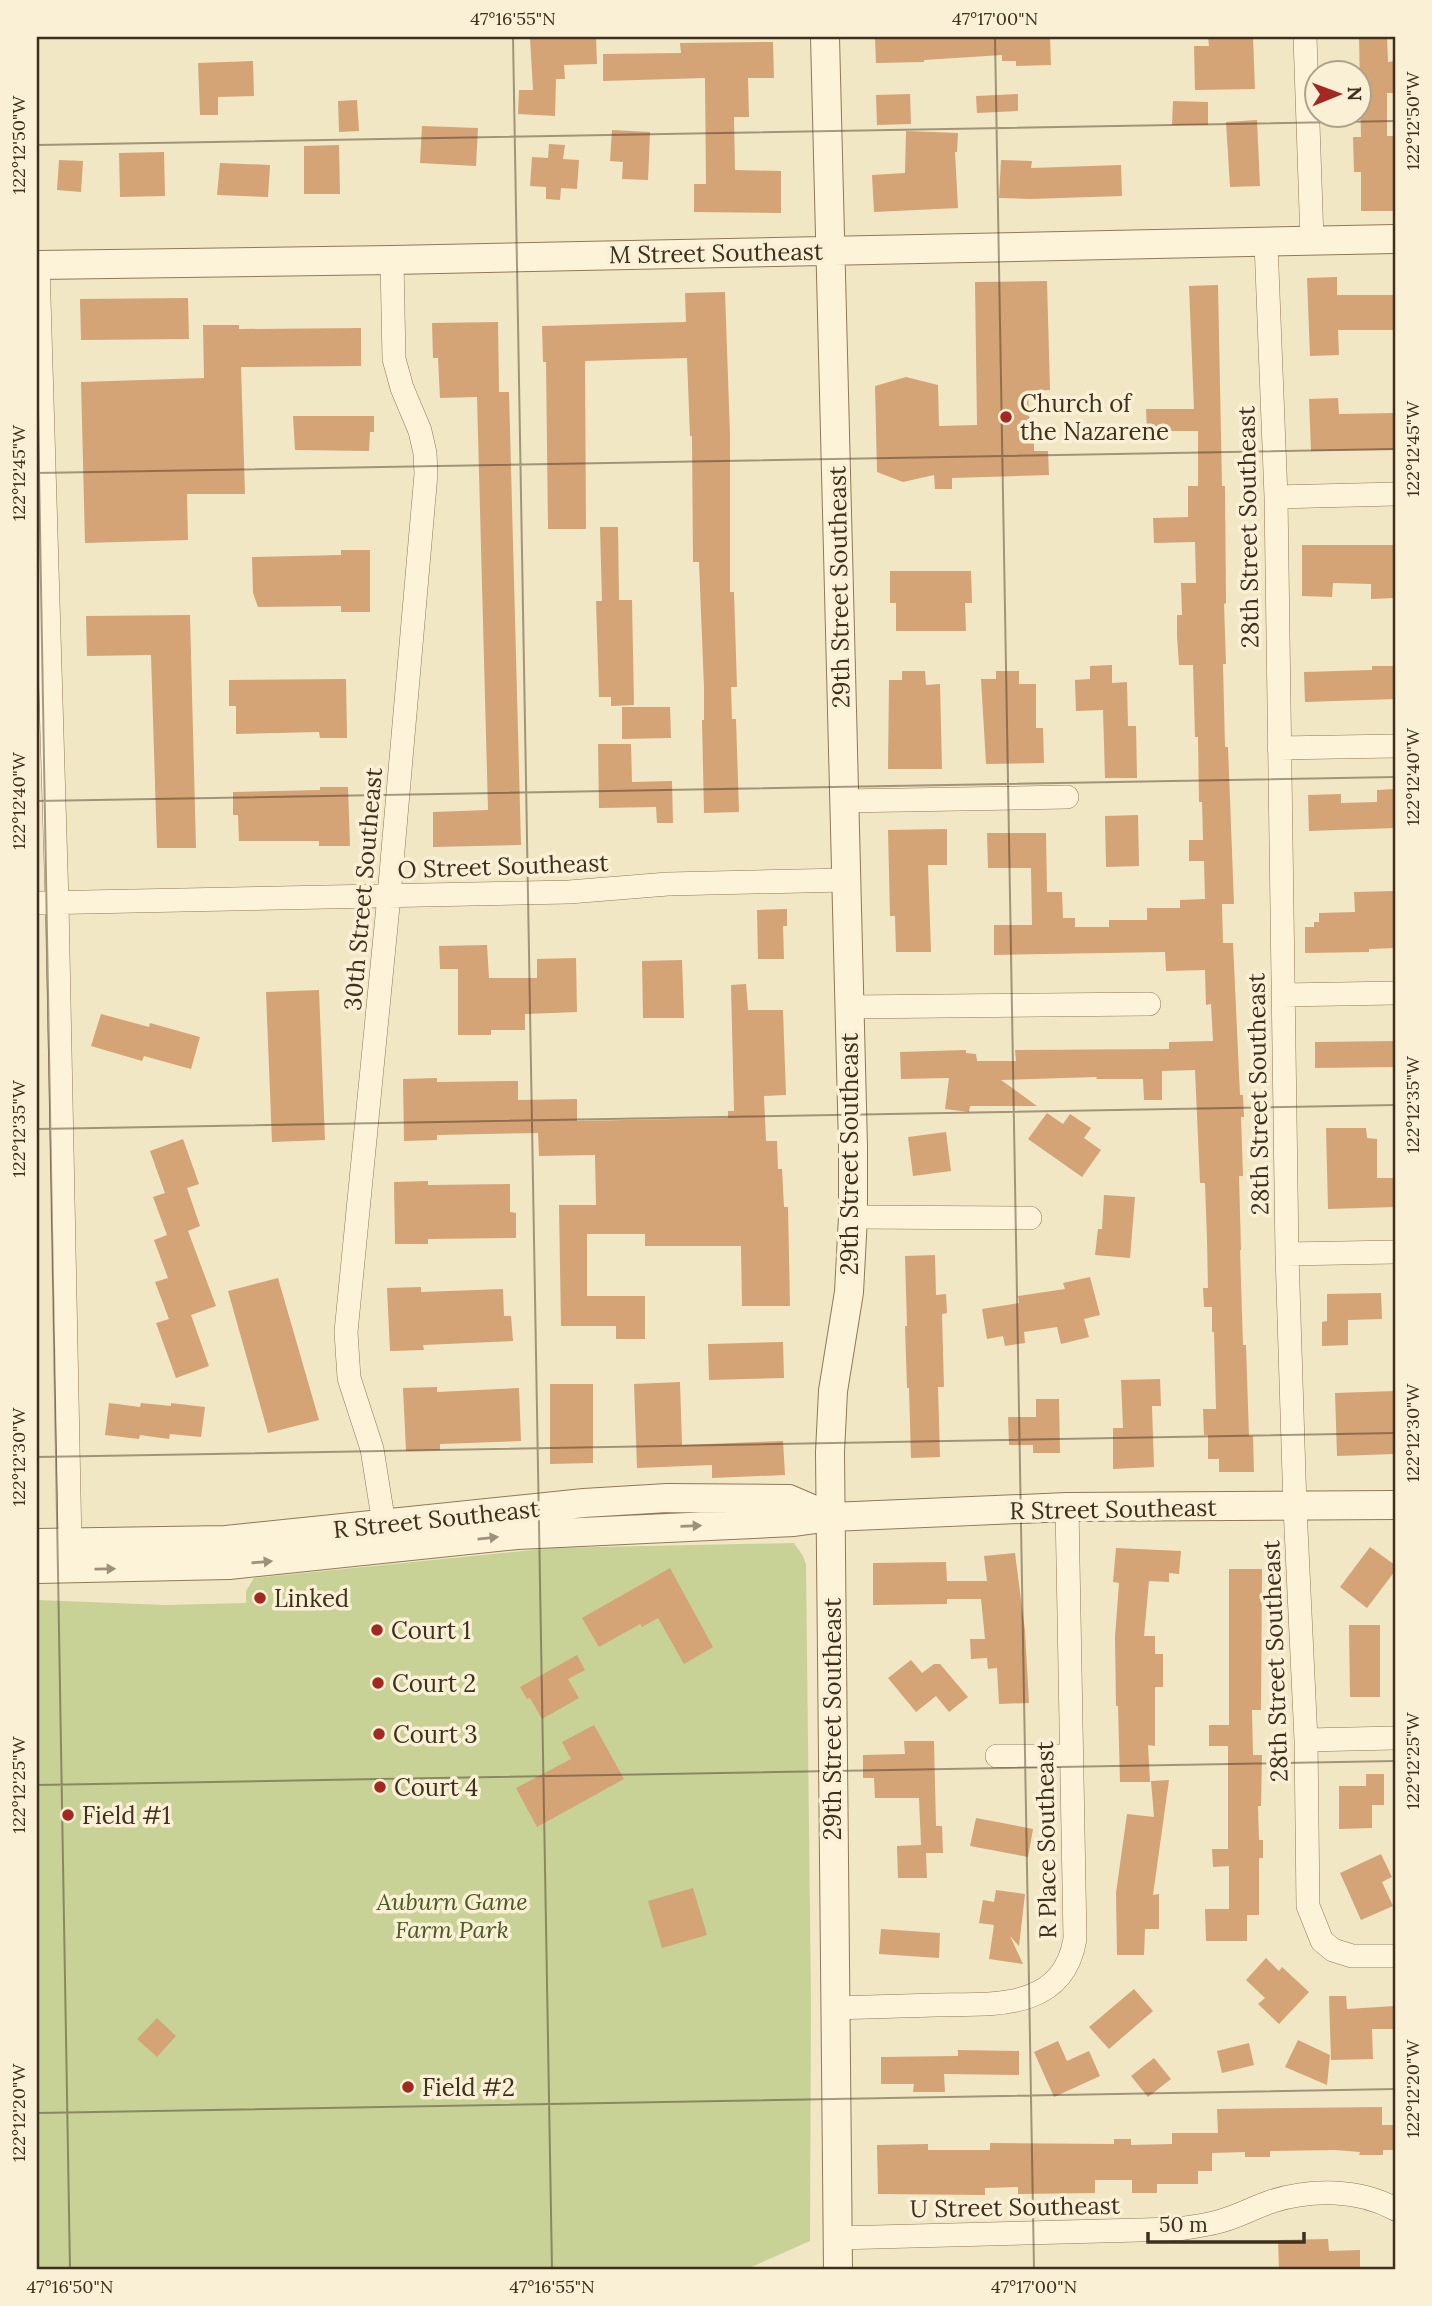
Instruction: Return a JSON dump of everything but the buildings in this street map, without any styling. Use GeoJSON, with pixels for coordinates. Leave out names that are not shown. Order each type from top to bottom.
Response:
{"type":"FeatureCollection","features":[{"type":"Feature","properties":{"kind":"street","name":"29th Street Southeast"},"geometry":{"type":"LineString","coordinates":[[825,37],[853,1217],[849,1292],[833,1391],[831,1517],[838,2269]]}},
{"type":"Feature","properties":{"kind":"street"},"geometry":{"type":"LineString","coordinates":[[1305,37],[1312,240]]}},
{"type":"Feature","properties":{"kind":"street","name":"M Street Southeast"},"geometry":{"type":"LineString","coordinates":[[37,265],[1395,239]]}},
{"type":"Feature","properties":{"kind":"street","name":"28th Street Southeast"},"geometry":{"type":"LineString","coordinates":[[1266,243],[1276,497],[1287,1254],[1306,1740],[1308,1906],[1322,1941],[1333,1950],[1352,1956],[1395,1956]]}},
{"type":"Feature","properties":{"kind":"street","name":"30th Street Southeast"},"geometry":{"type":"LineString","coordinates":[[384,1524],[372,1449],[349,1378],[346,1332],[389,896],[426,474],[420,431],[402,388],[394,359],[392,260]]}},
{"type":"Feature","properties":{"kind":"street"},"geometry":{"type":"LineString","coordinates":[[37,265],[47,903],[70,1544]]}},
{"type":"Feature","properties":{"kind":"street"},"geometry":{"type":"LineString","coordinates":[[1276,497],[1395,494]]}},
{"type":"Feature","properties":{"kind":"street"},"geometry":{"type":"LineString","coordinates":[[1279,748],[1395,746]]}},
{"type":"Feature","properties":{"kind":"street"},"geometry":{"type":"LineString","coordinates":[[844,801],[1067,797]]}},
{"type":"Feature","properties":{"kind":"street","name":"O Street Southeast"},"geometry":{"type":"LineString","coordinates":[[47,903],[569,892],[668,884],[845,880]]}},
{"type":"Feature","properties":{"kind":"street"},"geometry":{"type":"LineString","coordinates":[[1283,995],[1395,993]]}},
{"type":"Feature","properties":{"kind":"street"},"geometry":{"type":"LineString","coordinates":[[849,1007],[1149,1004]]}},
{"type":"Feature","properties":{"kind":"street"},"geometry":{"type":"LineString","coordinates":[[853,1217],[1030,1218]]}},
{"type":"Feature","properties":{"kind":"street"},"geometry":{"type":"LineString","coordinates":[[1287,1254],[1395,1252]]}},
{"type":"Feature","properties":{"kind":"street","name":"R Street Southeast"},"geometry":{"type":"LineString","coordinates":[[37,1543],[226,1539],[584,1503],[667,1498],[789,1499],[831,1517]]}},
{"type":"Feature","properties":{"kind":"street","name":"R Street Southeast"},"geometry":{"type":"LineString","coordinates":[[37,1569],[229,1565],[517,1535],[794,1522],[831,1517],[1067,1507],[1395,1505]]}},
{"type":"Feature","properties":{"kind":"street","name":"R Place Southeast"},"geometry":{"type":"LineString","coordinates":[[834,2008],[1007,2003],[1038,1993],[1059,1977],[1067,1967],[1075,1939],[1067,1507]]}},
{"type":"Feature","properties":{"kind":"street"},"geometry":{"type":"LineString","coordinates":[[1306,1740],[1395,1738]]}},
{"type":"Feature","properties":{"kind":"street"},"geometry":{"type":"LineString","coordinates":[[997,1756],[1071,1756]]}},
{"type":"Feature","properties":{"kind":"street","name":"U Street Southeast"},"geometry":{"type":"LineString","coordinates":[[837,2238],[1178,2229],[1222,2221],[1273,2201],[1315,2194],[1360,2195],[1395,2209]]}},
{"type":"Feature","properties":{"kind":"green space","name":"Auburn Game Farm Park"},"geometry":{"type":"Polygon","coordinates":[[[794,1543],[806,1564],[811,2003],[810,2241],[747,2269],[37,2269],[37,1600],[166,1605],[246,1603],[246,1591],[254,1578],[552,1548],[794,1543]]]}},
{"type":"Feature","properties":{"kind":"place","name":"Church of the Nazarene"},"geometry":{"type":"Point","coordinates":[1006,417]}},
{"type":"Feature","properties":{"kind":"place","name":"Linked"},"geometry":{"type":"Point","coordinates":[260,1598]}},
{"type":"Feature","properties":{"kind":"place","name":"Court 1"},"geometry":{"type":"Point","coordinates":[377,1630]}},
{"type":"Feature","properties":{"kind":"place","name":"Court 2"},"geometry":{"type":"Point","coordinates":[378,1683]}},
{"type":"Feature","properties":{"kind":"place","name":"Court 3"},"geometry":{"type":"Point","coordinates":[379,1734]}},
{"type":"Feature","properties":{"kind":"place","name":"Court 4"},"geometry":{"type":"Point","coordinates":[380,1787]}},
{"type":"Feature","properties":{"kind":"place","name":"Field #1"},"geometry":{"type":"Point","coordinates":[68,1815]}},
{"type":"Feature","properties":{"kind":"place","name":"Field #2"},"geometry":{"type":"Point","coordinates":[408,2087]}}]}
